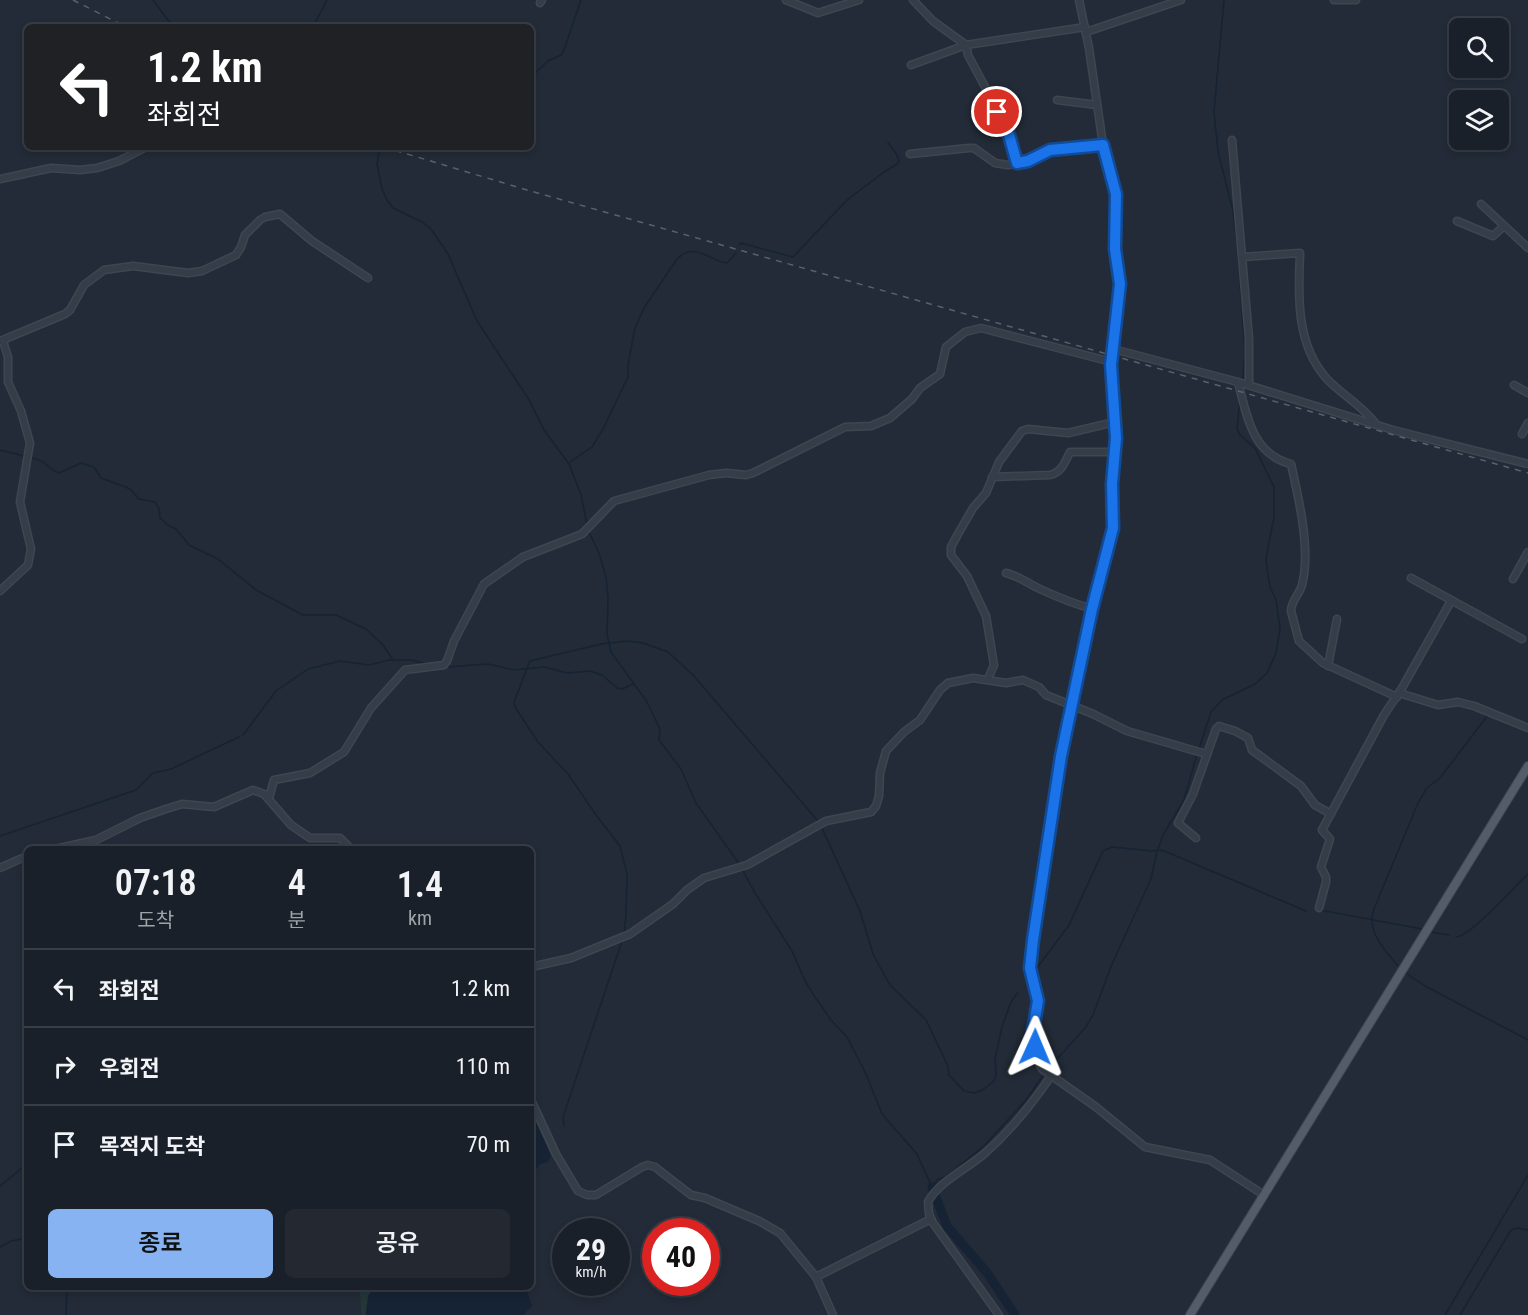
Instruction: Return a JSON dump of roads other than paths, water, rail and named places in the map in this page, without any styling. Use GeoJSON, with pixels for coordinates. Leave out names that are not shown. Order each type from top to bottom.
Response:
{"type":"FeatureCollection","features":[{"type":"Feature","properties":{"kind":"main road"},"geometry":{"type":"LineString","coordinates":[[1190,1315],[1528,766]]}},
{"type":"Feature","properties":{"kind":"street"},"geometry":{"type":"LineString","coordinates":[[786,0],[818,13],[859,0]]}},
{"type":"Feature","properties":{"kind":"street"},"geometry":{"type":"LineString","coordinates":[[913,0],[929,17],[966,45],[968,55],[1007,128],[1017,163]]}},
{"type":"Feature","properties":{"kind":"street"},"geometry":{"type":"LineString","coordinates":[[1079,0],[1103,145],[1116,194],[1115,249],[1120,284],[1111,365],[1115,422],[1112,484],[1113,528],[1092,609],[1061,756],[1030,959],[1038,1001],[1033,1030],[1037,1059],[1042,1069],[1096,1107],[1144,1147],[1210,1160],[1264,1195]]}},
{"type":"Feature","properties":{"kind":"street"},"geometry":{"type":"LineString","coordinates":[[910,65],[966,45],[1085,30],[1181,0]]}},
{"type":"Feature","properties":{"kind":"street"},"geometry":{"type":"LineString","coordinates":[[1334,0],[1356,0]]}},
{"type":"Feature","properties":{"kind":"street"},"geometry":{"type":"LineString","coordinates":[[1057,100],[1097,105]]}},
{"type":"Feature","properties":{"kind":"street"},"geometry":{"type":"LineString","coordinates":[[1232,140],[1249,339],[1249,385]]}},
{"type":"Feature","properties":{"kind":"street"},"geometry":{"type":"LineString","coordinates":[[910,154],[974,148],[995,163],[1004,165],[1028,161],[1050,150],[1103,145]]}},
{"type":"Feature","properties":{"kind":"street"},"geometry":{"type":"LineString","coordinates":[[0,179],[51,168],[81,170],[98,168],[140,150]]}},
{"type":"Feature","properties":{"kind":"street"},"geometry":{"type":"LineString","coordinates":[[1481,204],[1528,248]]}},
{"type":"Feature","properties":{"kind":"street"},"geometry":{"type":"LineString","coordinates":[[0,591],[28,565],[30,549],[20,502],[30,443],[25,421],[8,382],[8,357],[1,341],[65,314],[70,310],[84,285],[104,270],[133,266],[188,273],[201,271],[236,255],[249,229],[260,220],[273,215],[280,214],[312,241],[368,278]]}},
{"type":"Feature","properties":{"kind":"street"},"geometry":{"type":"LineString","coordinates":[[1457,221],[1493,236],[1504,226]]}},
{"type":"Feature","properties":{"kind":"street"},"geometry":{"type":"LineString","coordinates":[[1243,256],[1300,253],[1300,316],[1312,355],[1329,381],[1357,404],[1375,424]]}},
{"type":"Feature","properties":{"kind":"street"},"geometry":{"type":"LineString","coordinates":[[269,798],[274,780],[310,773],[344,752],[371,708],[405,670],[444,665],[481,588],[488,580],[522,557],[582,534],[614,501],[709,475],[726,473],[746,475],[845,427],[871,426],[890,418],[912,399],[920,388],[940,374],[946,347],[973,329],[981,328],[1029,339],[1108,361],[1111,365]]}},
{"type":"Feature","properties":{"kind":"street"},"geometry":{"type":"LineString","coordinates":[[1113,349],[1249,385],[1463,449],[1528,464]]}},
{"type":"Feature","properties":{"kind":"street"},"geometry":{"type":"LineString","coordinates":[[1238,382],[1249,422],[1262,447],[1274,458],[1291,464],[1303,519],[1302,586],[1291,606],[1299,641],[1328,666],[1398,695],[1438,705],[1458,702],[1474,706],[1528,728]]}},
{"type":"Feature","properties":{"kind":"street"},"geometry":{"type":"LineString","coordinates":[[1514,385],[1528,393]]}},
{"type":"Feature","properties":{"kind":"street"},"geometry":{"type":"LineString","coordinates":[[988,679],[994,665],[986,616],[967,576],[950,551],[969,514],[986,493],[999,462],[1025,429],[1068,434],[1115,422]]}},
{"type":"Feature","properties":{"kind":"street"},"geometry":{"type":"LineString","coordinates":[[1522,434],[1528,423]]}},
{"type":"Feature","properties":{"kind":"street"},"geometry":{"type":"LineString","coordinates":[[992,477],[1050,475],[1063,467],[1070,452],[1115,452]]}},
{"type":"Feature","properties":{"kind":"street"},"geometry":{"type":"LineString","coordinates":[[1513,579],[1528,552]]}},
{"type":"Feature","properties":{"kind":"street"},"geometry":{"type":"LineString","coordinates":[[1006,573],[1018,575],[1064,600],[1092,609]]}},
{"type":"Feature","properties":{"kind":"street"},"geometry":{"type":"LineString","coordinates":[[1411,578],[1522,639]]}},
{"type":"Feature","properties":{"kind":"street"},"geometry":{"type":"LineString","coordinates":[[1319,908],[1326,882],[1321,867],[1330,838],[1323,830],[1383,715],[1398,695],[1451,601]]}},
{"type":"Feature","properties":{"kind":"street"},"geometry":{"type":"LineString","coordinates":[[1328,666],[1337,619]]}},
{"type":"Feature","properties":{"kind":"street"},"geometry":{"type":"LineString","coordinates":[[534,966],[571,958],[624,937],[673,904],[704,878],[747,865],[826,820],[871,812],[878,802],[881,766],[890,745],[920,720],[943,686],[954,681],[973,678],[1006,683],[1028,681],[1042,689],[1046,696],[1093,714],[1133,734],[1206,754]]}},
{"type":"Feature","properties":{"kind":"street"},"geometry":{"type":"LineString","coordinates":[[1196,838],[1178,823],[1193,794],[1217,727],[1235,731],[1248,738],[1252,750],[1301,786],[1315,805],[1331,814]]}},
{"type":"Feature","properties":{"kind":"street"},"geometry":{"type":"LineString","coordinates":[[69,846],[96,840],[140,818],[182,804],[214,807],[253,790],[258,790],[269,798],[291,825],[310,838],[340,838],[348,846]]}},
{"type":"Feature","properties":{"kind":"street"},"geometry":{"type":"LineString","coordinates":[[0,868],[24,857]]}},
{"type":"Feature","properties":{"kind":"street"},"geometry":{"type":"LineString","coordinates":[[999,1315],[931,1219],[928,1207],[930,1198],[990,1148],[1032,1103],[1051,1076]]}},
{"type":"Feature","properties":{"kind":"street"},"geometry":{"type":"LineString","coordinates":[[534,1106],[556,1154],[578,1191],[592,1196],[648,1165],[665,1173],[691,1195],[705,1198],[759,1221],[780,1233],[816,1277],[833,1315]]}},
{"type":"Feature","properties":{"kind":"street"},"geometry":{"type":"LineString","coordinates":[[816,1277],[931,1219]]}},
{"type":"Feature","properties":{"kind":"water"},"geometry":{"type":"Polygon","coordinates":[[[534,1116],[551,1156],[548,1162],[540,1164],[534,1172],[534,1116]]]}},
{"type":"Feature","properties":{"kind":"water"},"geometry":{"type":"Polygon","coordinates":[[[373,1290],[527,1290],[532,1306],[523,1315],[366,1315],[368,1296],[373,1290]]]}},
{"type":"Feature","properties":{"kind":"waterway"},"geometry":{"type":"LineString","coordinates":[[153,0],[171,24]]}},
{"type":"Feature","properties":{"kind":"waterway"},"geometry":{"type":"LineString","coordinates":[[315,24],[327,0]]}},
{"type":"Feature","properties":{"kind":"waterway"},"geometry":{"type":"LineString","coordinates":[[534,74],[548,61],[561,55],[581,0]]}},
{"type":"Feature","properties":{"kind":"waterway"},"geometry":{"type":"LineString","coordinates":[[1224,0],[1214,112],[1218,152],[1233,211],[1237,242],[1245,351],[1243,380]]}},
{"type":"Feature","properties":{"kind":"waterway"},"geometry":{"type":"LineString","coordinates":[[740,245],[741,243],[793,257],[847,200],[897,164],[899,161],[896,153],[888,142]]}},
{"type":"Feature","properties":{"kind":"waterway"},"geometry":{"type":"LineString","coordinates":[[379,150],[377,164],[382,189],[387,200],[393,208],[431,229],[448,254],[477,321],[528,398],[544,430],[569,464],[581,495],[587,524]]}},
{"type":"Feature","properties":{"kind":"waterway"},"geometry":{"type":"LineString","coordinates":[[570,462],[592,447],[603,429],[628,377],[635,328],[644,308],[677,259],[684,254],[696,252],[727,263],[736,253]]}},
{"type":"Feature","properties":{"kind":"waterway"},"geometry":{"type":"LineString","coordinates":[[1199,749],[1211,712],[1222,700],[1255,684],[1267,673],[1276,653],[1280,629],[1266,559],[1274,517],[1274,487],[1255,448],[1240,435],[1237,429],[1240,399]]}},
{"type":"Feature","properties":{"kind":"waterway"},"geometry":{"type":"LineString","coordinates":[[0,450],[24,456]]}},
{"type":"Feature","properties":{"kind":"waterway"},"geometry":{"type":"LineString","coordinates":[[31,458],[41,461],[59,473],[81,463],[94,467],[101,478],[126,487],[139,499],[155,502],[160,518],[176,529],[189,545],[218,559],[256,590],[303,615],[336,615],[366,629],[383,645],[393,660]]}},
{"type":"Feature","properties":{"kind":"waterway"},"geometry":{"type":"LineString","coordinates":[[589,532],[599,553],[606,577],[607,634],[611,652],[647,702],[660,729],[659,740],[681,769],[696,803],[740,865]]}},
{"type":"Feature","properties":{"kind":"waterway"},"geometry":{"type":"LineString","coordinates":[[624,935],[627,874],[620,846],[568,774],[538,742],[515,707],[514,702],[530,661],[601,644],[627,641],[643,643],[668,652],[694,676],[818,821]]}},
{"type":"Feature","properties":{"kind":"waterway"},"geometry":{"type":"LineString","coordinates":[[243,735],[276,691],[308,669],[340,661],[369,665],[389,660],[412,660],[429,665]]}},
{"type":"Feature","properties":{"kind":"waterway"},"geometry":{"type":"LineString","coordinates":[[446,667],[488,664],[514,670],[544,667],[567,673],[590,671],[602,675],[617,688],[622,689],[633,684]]}},
{"type":"Feature","properties":{"kind":"waterway"},"geometry":{"type":"LineString","coordinates":[[1398,966],[1375,933],[1372,917],[1374,909],[1418,803],[1427,788],[1440,778],[1488,715]]}},
{"type":"Feature","properties":{"kind":"waterway"},"geometry":{"type":"LineString","coordinates":[[0,836],[136,790],[153,773],[171,769],[239,737]]}},
{"type":"Feature","properties":{"kind":"waterway"},"geometry":{"type":"LineString","coordinates":[[1047,1070],[1085,1028],[1093,1015],[1112,964],[1151,879],[1157,851],[1164,833],[1184,800],[1197,754]]}},
{"type":"Feature","properties":{"kind":"waterway"},"geometry":{"type":"LineString","coordinates":[[821,826],[860,911],[873,954],[880,967],[890,985],[926,1020],[948,1066],[949,1075],[964,1091],[975,1093],[994,1081],[995,1059],[1002,1027],[1011,1002],[1018,992]]}},
{"type":"Feature","properties":{"kind":"waterway"},"geometry":{"type":"LineString","coordinates":[[1034,972],[1069,925],[1103,851],[1112,847],[1161,850],[1306,911]]}},
{"type":"Feature","properties":{"kind":"waterway"},"geometry":{"type":"LineString","coordinates":[[742,869],[792,951],[813,994],[831,1020],[847,1037],[866,1074],[882,1114],[917,1154],[932,1187]]}},
{"type":"Feature","properties":{"kind":"waterway"},"geometry":{"type":"LineString","coordinates":[[1456,937],[1463,935],[1482,920],[1528,874]]}},
{"type":"Feature","properties":{"kind":"waterway"},"geometry":{"type":"LineString","coordinates":[[1320,910],[1422,929]]}},
{"type":"Feature","properties":{"kind":"waterway"},"geometry":{"type":"LineString","coordinates":[[1431,932],[1449,935]]}},
{"type":"Feature","properties":{"kind":"waterway"},"geometry":{"type":"LineString","coordinates":[[564,1126],[563,1117],[623,938]]}},
{"type":"Feature","properties":{"kind":"waterway"},"geometry":{"type":"LineString","coordinates":[[1406,973],[1425,986],[1528,1040]]}},
{"type":"Feature","properties":{"kind":"waterway"},"geometry":{"type":"LineString","coordinates":[[933,1186],[937,1180],[945,1177],[983,1147],[1026,1100],[1044,1074]]}},
{"type":"Feature","properties":{"kind":"waterway"},"geometry":{"type":"LineString","coordinates":[[0,1186],[24,1166]]}},
{"type":"Feature","properties":{"kind":"waterway"},"geometry":{"type":"LineString","coordinates":[[1445,1315],[1528,1175]]}},
{"type":"Feature","properties":{"kind":"waterway"},"geometry":{"type":"LineString","coordinates":[[932,1187],[947,1226],[988,1274],[1015,1315]]}},
{"type":"Feature","properties":{"kind":"waterway"},"geometry":{"type":"LineString","coordinates":[[1460,1315],[1511,1230],[1517,1228],[1528,1230]]}},
{"type":"Feature","properties":{"kind":"waterway"},"geometry":{"type":"LineString","coordinates":[[0,1247],[11,1241],[24,1239]]}},
{"type":"Feature","properties":{"kind":"waterway"},"geometry":{"type":"LineString","coordinates":[[66,1315],[67,1290]]}},
{"type":"Feature","properties":{"kind":"railway"},"geometry":{"type":"LineString","coordinates":[[73,0],[120,24]]}},
{"type":"Feature","properties":{"kind":"railway"},"geometry":{"type":"LineString","coordinates":[[394,150],[527,190],[1528,473]]}}]}
